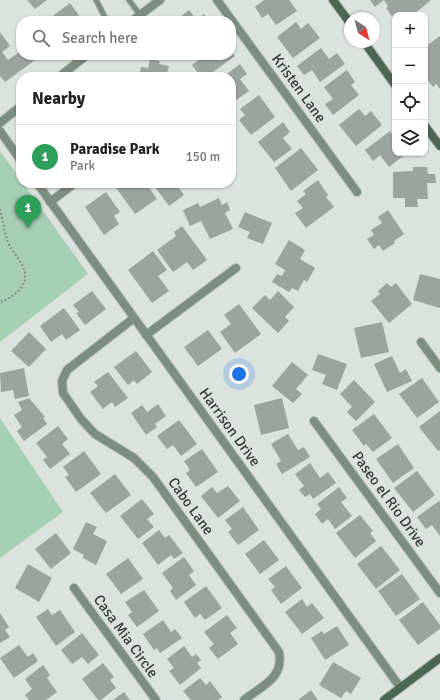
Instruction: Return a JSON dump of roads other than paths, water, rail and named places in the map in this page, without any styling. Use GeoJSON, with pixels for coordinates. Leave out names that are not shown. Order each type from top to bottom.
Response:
{"type":"FeatureCollection","features":[{"type":"Feature","properties":{"kind":"street"},"geometry":{"type":"LineString","coordinates":[[140,15],[160,0]]}},
{"type":"Feature","properties":{"kind":"street","name":"Kristen Lane"},"geometry":{"type":"LineString","coordinates":[[217,0],[229,16]]}},
{"type":"Feature","properties":{"kind":"street"},"geometry":{"type":"LineString","coordinates":[[333,0],[344,15]]}},
{"type":"Feature","properties":{"kind":"street","name":"Kristen Lane"},"geometry":{"type":"LineString","coordinates":[[236,26],[357,192]]}},
{"type":"Feature","properties":{"kind":"street"},"geometry":{"type":"LineString","coordinates":[[368,48],[394,84]]}},
{"type":"Feature","properties":{"kind":"street"},"geometry":{"type":"LineString","coordinates":[[66,72],[81,60]]}},
{"type":"Feature","properties":{"kind":"street"},"geometry":{"type":"LineString","coordinates":[[0,122],[16,110]]}},
{"type":"Feature","properties":{"kind":"street"},"geometry":{"type":"LineString","coordinates":[[428,130],[440,146]]}},
{"type":"Feature","properties":{"kind":"street"},"geometry":{"type":"LineString","coordinates":[[0,131],[16,153]]}},
{"type":"Feature","properties":{"kind":"street","name":"Harrison Drive"},"geometry":{"type":"LineString","coordinates":[[40,188],[400,687]]}},
{"type":"Feature","properties":{"kind":"street"},"geometry":{"type":"LineString","coordinates":[[50,202],[68,188]]}},
{"type":"Feature","properties":{"kind":"street"},"geometry":{"type":"LineString","coordinates":[[146,335],[236,268]]}},
{"type":"Feature","properties":{"kind":"street","name":"Cabo Lane"},"geometry":{"type":"LineString","coordinates":[[134,318],[67,370],[62,381],[63,393],[81,419],[95,434],[134,458],[153,477],[279,652],[281,663],[277,674],[244,700]]}},
{"type":"Feature","properties":{"kind":"street"},"geometry":{"type":"LineString","coordinates":[[422,342],[440,368]]}},
{"type":"Feature","properties":{"kind":"street","name":"Paseo el Rio Drive"},"geometry":{"type":"LineString","coordinates":[[314,421],[440,593]]}},
{"type":"Feature","properties":{"kind":"street","name":"Casa Mia Circle"},"geometry":{"type":"LineString","coordinates":[[74,588],[156,700]]}},
{"type":"Feature","properties":{"kind":"street"},"geometry":{"type":"LineString","coordinates":[[384,700],[440,658]]}},
{"type":"Feature","properties":{"kind":"lane"},"geometry":{"type":"LineString","coordinates":[[96,0],[104,16]]}},
{"type":"Feature","properties":{"kind":"lane"},"geometry":{"type":"LineString","coordinates":[[129,0],[140,15]]}},
{"type":"Feature","properties":{"kind":"place","name":"Paradise Park"},"geometry":{"type":"Point","coordinates":[28,228]}}]}
